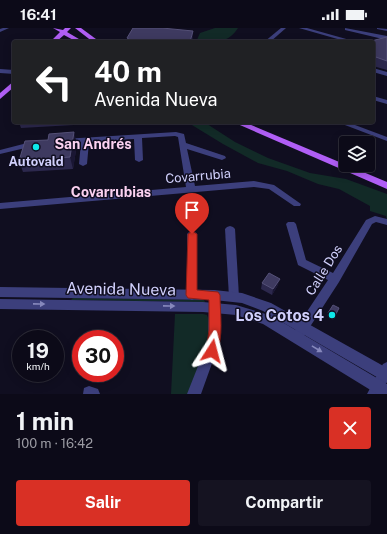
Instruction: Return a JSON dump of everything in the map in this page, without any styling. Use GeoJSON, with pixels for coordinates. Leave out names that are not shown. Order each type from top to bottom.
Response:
{"type":"FeatureCollection","features":[{"type":"Feature","properties":{"kind":"main road"},"geometry":{"type":"LineString","coordinates":[[56,28],[66,32],[78,40]]}},
{"type":"Feature","properties":{"kind":"main road"},"geometry":{"type":"LineString","coordinates":[[56,28],[58,33],[57,40]]}},
{"type":"Feature","properties":{"kind":"main road"},"geometry":{"type":"LineString","coordinates":[[58,40],[66,32],[75,28]]}},
{"type":"Feature","properties":{"kind":"main road"},"geometry":{"type":"LineString","coordinates":[[78,28],[92,36],[95,40]]}},
{"type":"Feature","properties":{"kind":"main road"},"geometry":{"type":"LineString","coordinates":[[90,40],[92,39],[92,36]]}},
{"type":"Feature","properties":{"kind":"main road"},"geometry":{"type":"LineString","coordinates":[[0,97],[12,85]]}},
{"type":"Feature","properties":{"kind":"main road"},"geometry":{"type":"LineString","coordinates":[[242,124],[387,186]]}},
{"type":"Feature","properties":{"kind":"street"},"geometry":{"type":"LineString","coordinates":[[0,31],[7,28]]}},
{"type":"Feature","properties":{"kind":"street"},"geometry":{"type":"LineString","coordinates":[[272,40],[284,28]]}},
{"type":"Feature","properties":{"kind":"street"},"geometry":{"type":"LineString","coordinates":[[301,28],[346,40]]}},
{"type":"Feature","properties":{"kind":"street"},"geometry":{"type":"LineString","coordinates":[[379,28],[387,30]]}},
{"type":"Feature","properties":{"kind":"street"},"geometry":{"type":"LineString","coordinates":[[347,29],[387,39]]}},
{"type":"Feature","properties":{"kind":"street"},"geometry":{"type":"LineString","coordinates":[[380,42],[387,39]]}},
{"type":"Feature","properties":{"kind":"street"},"geometry":{"type":"LineString","coordinates":[[0,71],[12,72]]}},
{"type":"Feature","properties":{"kind":"street"},"geometry":{"type":"LineString","coordinates":[[375,71],[387,74]]}},
{"type":"Feature","properties":{"kind":"street"},"geometry":{"type":"LineString","coordinates":[[375,99],[387,102]]}},
{"type":"Feature","properties":{"kind":"street"},"geometry":{"type":"LineString","coordinates":[[346,124],[387,139]]}},
{"type":"Feature","properties":{"kind":"street"},"geometry":{"type":"LineString","coordinates":[[58,141],[176,134],[182,136],[191,189]]}},
{"type":"Feature","properties":{"kind":"street"},"geometry":{"type":"LineString","coordinates":[[138,137],[139,160]]}},
{"type":"Feature","properties":{"kind":"street"},"geometry":{"type":"LineString","coordinates":[[83,164],[85,140]]}},
{"type":"Feature","properties":{"kind":"street"},"geometry":{"type":"LineString","coordinates":[[0,152],[24,145],[44,142]]}},
{"type":"Feature","properties":{"kind":"street"},"geometry":{"type":"LineString","coordinates":[[184,146],[222,158]]}},
{"type":"Feature","properties":{"kind":"street","name":"Covarrubia"},"geometry":{"type":"LineString","coordinates":[[0,206],[191,189],[263,185],[271,187],[297,204]]}},
{"type":"Feature","properties":{"kind":"street","name":"Calle Dos"},"geometry":{"type":"LineString","coordinates":[[301,332],[369,222],[375,219],[387,222]]}},
{"type":"Feature","properties":{"kind":"street"},"geometry":{"type":"LineString","coordinates":[[290,224],[302,262],[335,279]]}},
{"type":"Feature","properties":{"kind":"street"},"geometry":{"type":"LineString","coordinates":[[230,229],[234,297]]}},
{"type":"Feature","properties":{"kind":"street"},"geometry":{"type":"LineString","coordinates":[[192,234],[192,295]]}},
{"type":"Feature","properties":{"kind":"street","name":"Avenida Nueva"},"geometry":{"type":"LineString","coordinates":[[0,292],[64,299],[214,301],[234,297],[267,306],[301,332],[383,382]]}},
{"type":"Feature","properties":{"kind":"street","name":"Avenida Nueva"},"geometry":{"type":"LineString","coordinates":[[0,304],[64,299],[192,295],[214,301],[301,332]]}},
{"type":"Feature","properties":{"kind":"street"},"geometry":{"type":"LineString","coordinates":[[194,394],[213,346],[215,330],[214,301]]}},
{"type":"Feature","properties":{"kind":"green space"},"geometry":{"type":"Polygon","coordinates":[[[215,28],[238,28],[225,40],[197,40],[200,33],[215,28]]]}},
{"type":"Feature","properties":{"kind":"green space"},"geometry":{"type":"Polygon","coordinates":[[[190,124],[207,124],[235,142],[268,158],[310,173],[346,179],[387,194],[387,221],[386,216],[370,211],[370,206],[339,189],[318,184],[287,171],[258,163],[190,124]]]}},
{"type":"Feature","properties":{"kind":"green space"},"geometry":{"type":"Polygon","coordinates":[[[73,298],[204,300],[205,302],[71,300],[73,298]]]}},
{"type":"Feature","properties":{"kind":"green space"},"geometry":{"type":"Polygon","coordinates":[[[175,314],[207,315],[210,324],[210,333],[205,355],[188,394],[171,394],[175,314]]]}},
{"type":"Feature","properties":{"kind":"building"},"geometry":{"type":"Polygon","coordinates":[[[133,28],[162,28],[193,31],[191,40],[130,40],[127,38],[133,28]]]}},
{"type":"Feature","properties":{"kind":"building"},"geometry":{"type":"Polygon","coordinates":[[[387,37],[387,61],[375,57],[375,40],[387,37]]]}},
{"type":"Feature","properties":{"kind":"building"},"geometry":{"type":"Polygon","coordinates":[[[74,132],[70,157],[19,161],[25,141],[48,140],[49,134],[74,132]]]}},
{"type":"Feature","properties":{"kind":"building"},"geometry":{"type":"Polygon","coordinates":[[[269,273],[280,279],[273,289],[262,283],[269,273]]]}},
{"type":"Feature","properties":{"kind":"building"},"geometry":{"type":"Polygon","coordinates":[[[333,305],[339,308],[335,316],[328,313],[333,305]]]}},
{"type":"Feature","properties":{"kind":"place","name":"Autovald"},"geometry":{"type":"Point","coordinates":[36,147]}},
{"type":"Feature","properties":{"kind":"place","name":"Los Cotos 4"},"geometry":{"type":"Point","coordinates":[332,315]}},
{"type":"Feature","properties":{"kind":"district","name":"San Andrés"},"geometry":{"type":"Point","coordinates":[93,144]}},
{"type":"Feature","properties":{"kind":"district","name":"Covarrubias"},"geometry":{"type":"Point","coordinates":[111,192]}},
{"type":"Feature","properties":{"kind":"route"},"geometry":{"type":"LineString","coordinates":[[192,234],[192,295],[214,295],[215,330],[212,351]]}}]}
